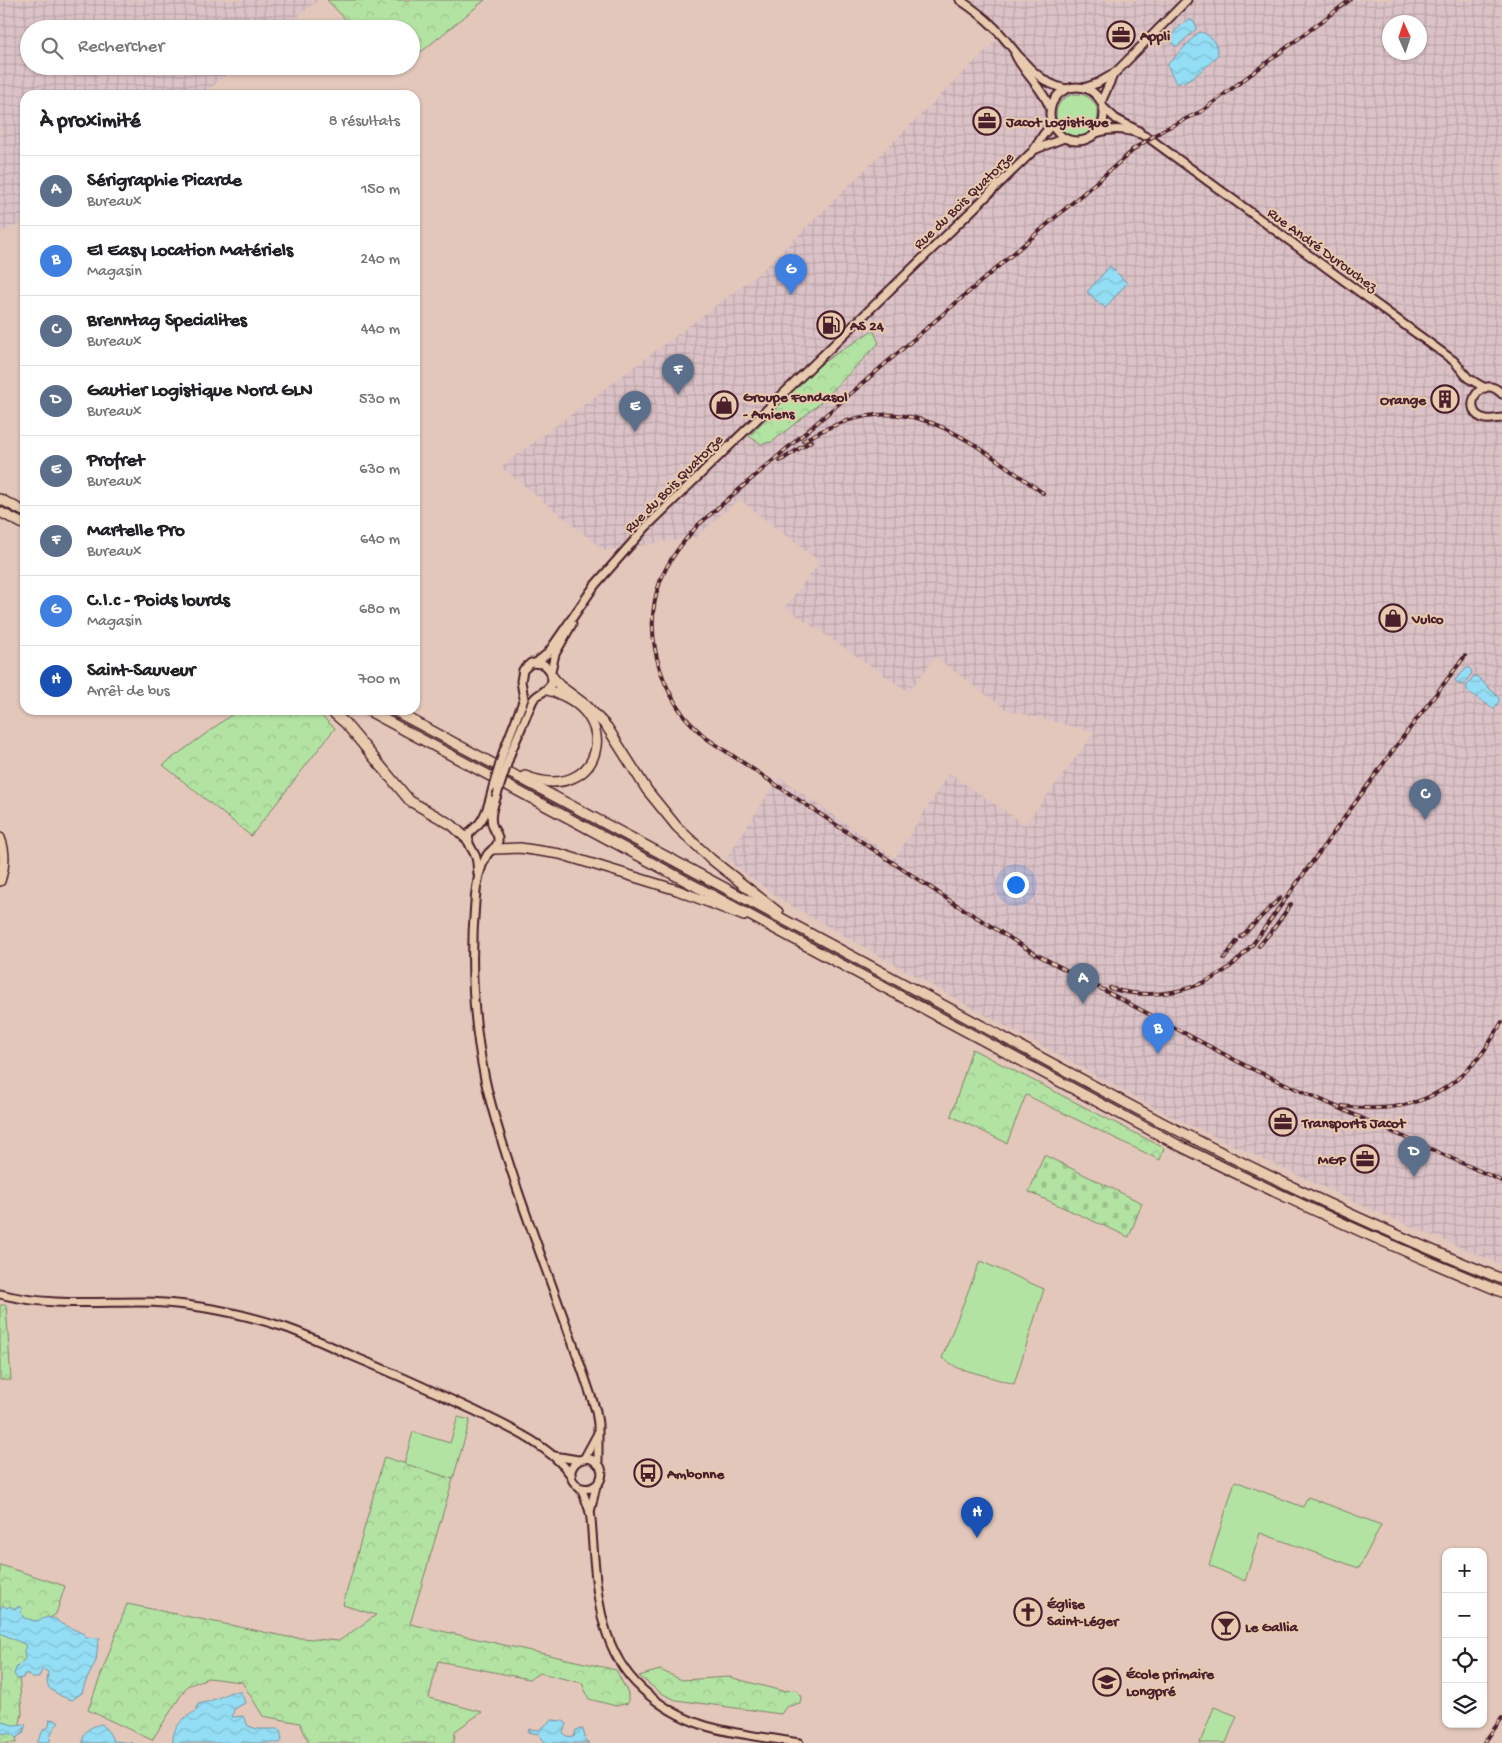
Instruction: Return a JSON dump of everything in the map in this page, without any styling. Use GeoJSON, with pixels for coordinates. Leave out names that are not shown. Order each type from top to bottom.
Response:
{"type":"FeatureCollection","features":[{"type":"Feature","properties":{"kind":"highway"},"geometry":{"type":"LineString","coordinates":[[0,499],[20,509]]}},
{"type":"Feature","properties":{"kind":"highway"},"geometry":{"type":"LineString","coordinates":[[0,512],[20,522]]}},
{"type":"Feature","properties":{"kind":"highway"},"geometry":{"type":"LineString","coordinates":[[551,673],[555,682],[586,705],[602,722],[647,790],[693,842],[729,874],[798,928]]}},
{"type":"Feature","properties":{"kind":"highway"},"geometry":{"type":"LineString","coordinates":[[492,763],[547,782],[568,779],[587,767],[596,748],[597,738],[592,721],[577,705],[565,696],[543,691]]}},
{"type":"Feature","properties":{"kind":"highway"},"geometry":{"type":"LineString","coordinates":[[336,715],[345,723],[410,801],[452,825],[470,844]]}},
{"type":"Feature","properties":{"kind":"highway"},"geometry":{"type":"LineString","coordinates":[[376,715],[1186,1149],[1364,1234],[1502,1292]]}},
{"type":"Feature","properties":{"kind":"highway"},"geometry":{"type":"LineString","coordinates":[[403,715],[798,928],[1235,1160],[1407,1240],[1502,1279]]}},
{"type":"Feature","properties":{"kind":"highway"},"geometry":{"type":"LineString","coordinates":[[0,838],[4,855],[4,868],[0,881]]}},
{"type":"Feature","properties":{"kind":"highway"},"geometry":{"type":"LineString","coordinates":[[491,851],[520,848],[560,854],[677,890],[732,913],[759,920]]}},
{"type":"Feature","properties":{"kind":"main road"},"geometry":{"type":"LineString","coordinates":[[960,0],[993,26],[1012,49],[1046,82],[1057,88],[1084,88],[1097,96],[1102,105],[1104,119],[1092,137],[1075,141],[1064,138],[1056,132],[1052,124],[1050,108],[1020,65],[1012,49]]}},
{"type":"Feature","properties":{"kind":"main road"},"geometry":{"type":"LineString","coordinates":[[1084,88],[1115,73],[1187,0]]}},
{"type":"Feature","properties":{"kind":"main road"},"geometry":{"type":"LineString","coordinates":[[1102,105],[1115,73]]}},
{"type":"Feature","properties":{"kind":"main road"},"geometry":{"type":"LineString","coordinates":[[1050,108],[1056,97],[1066,89]]}},
{"type":"Feature","properties":{"kind":"main road","name":"Rue André Durouchez"},"geometry":{"type":"LineString","coordinates":[[1102,105],[1116,118],[1138,130],[1454,362],[1468,378],[1485,388],[1495,388],[1502,394]]}},
{"type":"Feature","properties":{"kind":"main road","name":"Rue du Bois Quatorze"},"geometry":{"type":"LineString","coordinates":[[551,673],[555,654],[595,585],[652,522],[1033,151],[1052,124]]}},
{"type":"Feature","properties":{"kind":"main road","name":"Rue André Durouchez"},"geometry":{"type":"LineString","coordinates":[[1096,133],[1114,129],[1127,130],[1143,135]]}},
{"type":"Feature","properties":{"kind":"main road","name":"Rue du Bois Quatorze"},"geometry":{"type":"LineString","coordinates":[[1033,151],[1064,138]]}},
{"type":"Feature","properties":{"kind":"main road"},"geometry":{"type":"LineString","coordinates":[[1468,378],[1474,397],[1473,408],[1478,415],[1486,419],[1498,418],[1502,412]]}},
{"type":"Feature","properties":{"kind":"main road"},"geometry":{"type":"LineString","coordinates":[[1474,397],[1480,390],[1485,388]]}},
{"type":"Feature","properties":{"kind":"main road","name":"Rue du Bois Quatorze"},"geometry":{"type":"LineString","coordinates":[[537,662],[548,653],[566,625],[578,612]]}},
{"type":"Feature","properties":{"kind":"main road"},"geometry":{"type":"LineString","coordinates":[[478,877],[491,851],[497,845],[498,836],[494,828],[492,815],[508,751],[524,699],[521,681],[523,670],[531,663],[537,662],[546,666],[551,673],[551,683],[529,706],[508,751],[493,787],[486,811],[479,824],[471,830],[470,844],[476,855],[478,877],[473,933],[478,1040],[485,1079],[507,1157],[597,1418],[598,1464]]}},
{"type":"Feature","properties":{"kind":"main road"},"geometry":{"type":"LineString","coordinates":[[523,686],[530,692],[543,691]]}},
{"type":"Feature","properties":{"kind":"main road"},"geometry":{"type":"LineString","coordinates":[[479,824],[487,824],[494,828]]}},
{"type":"Feature","properties":{"kind":"main road"},"geometry":{"type":"LineString","coordinates":[[470,844],[479,853],[491,851]]}},
{"type":"Feature","properties":{"kind":"main road"},"geometry":{"type":"LineString","coordinates":[[0,1294],[49,1302],[82,1304],[140,1302],[198,1306],[235,1312],[285,1327],[408,1378],[523,1436],[554,1456],[564,1466],[571,1475],[573,1482],[583,1493],[590,1512],[596,1582],[602,1621],[615,1653],[635,1682],[666,1708],[693,1722],[720,1730],[799,1743]]}},
{"type":"Feature","properties":{"kind":"main road"},"geometry":{"type":"LineString","coordinates":[[571,1475],[572,1468],[592,1446],[598,1432]]}},
{"type":"Feature","properties":{"kind":"main road"},"geometry":{"type":"LineString","coordinates":[[554,1456],[593,1460],[598,1464],[602,1476],[596,1486],[590,1512]]}},
{"type":"Feature","properties":{"kind":"main road"},"geometry":{"type":"LineString","coordinates":[[578,1487],[585,1489],[596,1486]]}},
{"type":"Feature","properties":{"kind":"shaded area"},"geometry":{"type":"Polygon","coordinates":[[[0,0],[318,0],[294,20],[20,20],[20,75],[226,75],[208,90],[20,90],[20,223],[0,233],[0,0]]]}},
{"type":"Feature","properties":{"kind":"shaded area"},"geometry":{"type":"Polygon","coordinates":[[[967,0],[1502,0],[1502,1265],[1366,1207],[1168,1115],[958,1000],[783,901],[726,859],[779,777],[895,858],[949,773],[1025,825],[1095,732],[1007,710],[935,657],[909,692],[785,607],[820,562],[739,499],[696,537],[605,551],[501,467],[762,271],[1007,30],[967,0]]]}},
{"type":"Feature","properties":{"kind":"green space"},"geometry":{"type":"Polygon","coordinates":[[[327,0],[485,0],[420,53],[420,20],[346,20],[327,0]]]}},
{"type":"Feature","properties":{"kind":"green space"},"geometry":{"type":"Polygon","coordinates":[[[1081,94],[1089,97],[1095,103],[1098,115],[1095,127],[1089,133],[1073,136],[1065,133],[1059,127],[1056,111],[1059,103],[1065,97],[1081,94]]]}},
{"type":"Feature","properties":{"kind":"green space"},"geometry":{"type":"Polygon","coordinates":[[[873,330],[879,343],[818,405],[772,442],[761,444],[749,436],[816,367],[873,330]]]}},
{"type":"Feature","properties":{"kind":"green space"},"geometry":{"type":"Polygon","coordinates":[[[231,715],[320,715],[335,728],[251,836],[163,765],[231,715]]]}},
{"type":"Feature","properties":{"kind":"green space"},"geometry":{"type":"Polygon","coordinates":[[[972,1049],[1164,1148],[1160,1160],[1026,1095],[1007,1143],[951,1116],[972,1049]]]}},
{"type":"Feature","properties":{"kind":"green space"},"geometry":{"type":"Polygon","coordinates":[[[1044,1155],[1142,1203],[1129,1237],[1029,1192],[1044,1155]]]}},
{"type":"Feature","properties":{"kind":"green space"},"geometry":{"type":"Polygon","coordinates":[[[980,1261],[1044,1289],[1014,1384],[958,1368],[942,1358],[980,1261]]]}},
{"type":"Feature","properties":{"kind":"green space"},"geometry":{"type":"Polygon","coordinates":[[[0,1305],[6,1305],[11,1380],[0,1380],[0,1305]]]}},
{"type":"Feature","properties":{"kind":"green space"},"geometry":{"type":"Polygon","coordinates":[[[458,1417],[470,1420],[453,1479],[404,1464],[413,1432],[450,1443],[458,1417]]]}},
{"type":"Feature","properties":{"kind":"green space"},"geometry":{"type":"Polygon","coordinates":[[[384,1457],[453,1479],[410,1624],[616,1670],[628,1693],[628,1703],[616,1706],[589,1699],[582,1683],[540,1673],[529,1679],[438,1661],[429,1698],[482,1712],[455,1731],[454,1743],[309,1743],[300,1723],[263,1716],[242,1682],[208,1678],[187,1686],[152,1740],[88,1710],[127,1604],[288,1637],[339,1641],[376,1615],[343,1605],[384,1457]]]}},
{"type":"Feature","properties":{"kind":"green space"},"geometry":{"type":"Polygon","coordinates":[[[1235,1481],[1303,1507],[1308,1497],[1381,1525],[1359,1568],[1260,1533],[1245,1581],[1209,1565],[1235,1481]]]}},
{"type":"Feature","properties":{"kind":"green space"},"geometry":{"type":"Polygon","coordinates":[[[0,1565],[65,1586],[56,1614],[40,1625],[19,1674],[22,1713],[16,1743],[0,1743],[0,1565]]]}},
{"type":"Feature","properties":{"kind":"green space"},"geometry":{"type":"Polygon","coordinates":[[[660,1670],[682,1680],[729,1677],[782,1691],[797,1690],[801,1697],[800,1703],[786,1707],[781,1714],[676,1700],[661,1693],[639,1676],[660,1670]]]}},
{"type":"Feature","properties":{"kind":"green space"},"geometry":{"type":"Polygon","coordinates":[[[1214,1707],[1237,1716],[1226,1743],[1200,1743],[1214,1707]]]}},
{"type":"Feature","properties":{"kind":"water"},"geometry":{"type":"Polygon","coordinates":[[[1187,20],[1192,20],[1196,25],[1196,29],[1178,46],[1175,46],[1170,40],[1170,36],[1187,20]]]}},
{"type":"Feature","properties":{"kind":"water"},"geometry":{"type":"Polygon","coordinates":[[[1199,32],[1206,34],[1212,40],[1218,54],[1205,68],[1193,77],[1181,83],[1176,83],[1168,64],[1199,32]]]}},
{"type":"Feature","properties":{"kind":"water"},"geometry":{"type":"Polygon","coordinates":[[[1110,266],[1127,283],[1105,308],[1087,292],[1110,266]]]}},
{"type":"Feature","properties":{"kind":"water"},"geometry":{"type":"Polygon","coordinates":[[[1468,667],[1472,673],[1463,685],[1458,683],[1455,680],[1468,667]]]}},
{"type":"Feature","properties":{"kind":"water"},"geometry":{"type":"Polygon","coordinates":[[[1474,676],[1478,677],[1499,698],[1494,709],[1467,691],[1467,685],[1474,676]]]}},
{"type":"Feature","properties":{"kind":"water"},"geometry":{"type":"Polygon","coordinates":[[[3,1605],[7,1608],[10,1606],[15,1609],[19,1606],[22,1609],[20,1611],[24,1618],[36,1621],[48,1617],[56,1619],[60,1623],[84,1634],[86,1637],[100,1638],[96,1661],[82,1693],[72,1700],[61,1696],[49,1688],[47,1682],[48,1672],[43,1669],[38,1678],[32,1678],[24,1674],[23,1678],[17,1679],[14,1674],[16,1668],[25,1659],[24,1651],[26,1645],[0,1633],[0,1609],[3,1605]]]}},
{"type":"Feature","properties":{"kind":"water"},"geometry":{"type":"Polygon","coordinates":[[[231,1692],[241,1692],[245,1703],[234,1709],[232,1717],[243,1716],[248,1726],[257,1729],[280,1729],[282,1740],[280,1743],[173,1743],[176,1728],[183,1720],[196,1711],[198,1704],[231,1692]]]}},
{"type":"Feature","properties":{"kind":"water"},"geometry":{"type":"Polygon","coordinates":[[[50,1719],[59,1723],[52,1731],[50,1742],[37,1743],[44,1729],[49,1727],[50,1719]]]}},
{"type":"Feature","properties":{"kind":"water"},"geometry":{"type":"Polygon","coordinates":[[[0,1720],[12,1725],[26,1724],[23,1733],[16,1738],[10,1734],[0,1733],[0,1720]]]}},
{"type":"Feature","properties":{"kind":"water"},"geometry":{"type":"Polygon","coordinates":[[[552,1720],[563,1721],[567,1724],[563,1732],[566,1736],[574,1737],[576,1730],[583,1729],[586,1742],[590,1743],[545,1743],[539,1734],[528,1732],[529,1729],[539,1730],[552,1720]]]}},
{"type":"Feature","properties":{"kind":"water"},"geometry":{"type":"Polygon","coordinates":[[[102,1724],[113,1741],[132,1743],[83,1743],[84,1735],[88,1730],[102,1724]]]}},
{"type":"Feature","properties":{"kind":"railway"},"geometry":{"type":"LineString","coordinates":[[1132,150],[1163,130],[1202,111],[1350,0]]}},
{"type":"Feature","properties":{"kind":"railway"},"geometry":{"type":"LineString","coordinates":[[1137,147],[698,525],[667,566],[655,599],[653,633],[659,667],[665,683],[682,713],[706,738],[949,900],[1034,953],[1250,1068],[1502,1181]]}},
{"type":"Feature","properties":{"kind":"railway"},"geometry":{"type":"LineString","coordinates":[[803,441],[839,424],[872,416],[902,416],[930,422],[957,435],[985,452],[1043,493]]}},
{"type":"Feature","properties":{"kind":"railway"},"geometry":{"type":"LineString","coordinates":[[780,461],[811,441]]}},
{"type":"Feature","properties":{"kind":"railway"},"geometry":{"type":"LineString","coordinates":[[1110,988],[1141,994],[1174,992],[1204,982],[1218,975],[1237,961],[1253,944],[1394,749],[1465,656]]}},
{"type":"Feature","properties":{"kind":"railway"},"geometry":{"type":"LineString","coordinates":[[1241,937],[1280,898]]}},
{"type":"Feature","properties":{"kind":"railway"},"geometry":{"type":"LineString","coordinates":[[1259,946],[1291,904]]}},
{"type":"Feature","properties":{"kind":"railway"},"geometry":{"type":"LineString","coordinates":[[1224,959],[1237,941]]}},
{"type":"Feature","properties":{"kind":"railway"},"geometry":{"type":"LineString","coordinates":[[1342,1106],[1362,1108],[1400,1106],[1434,1094],[1450,1085],[1465,1072],[1485,1049],[1502,1022]]}},
{"type":"Feature","properties":{"kind":"railway"},"geometry":{"type":"LineString","coordinates":[[1484,1743],[1502,1718]]}},
{"type":"Feature","properties":{"kind":"place","name":"Appli"},"geometry":{"type":"Point","coordinates":[1121,35]}},
{"type":"Feature","properties":{"kind":"place","name":"Jacot Logistique"},"geometry":{"type":"Point","coordinates":[987,121]}},
{"type":"Feature","properties":{"kind":"place","name":"C.l.c - Poids lourds"},"geometry":{"type":"Point","coordinates":[791,295]}},
{"type":"Feature","properties":{"kind":"place","name":"AS 24"},"geometry":{"type":"Point","coordinates":[831,325]}},
{"type":"Feature","properties":{"kind":"place","name":"Martelle Pro"},"geometry":{"type":"Point","coordinates":[678,395]}},
{"type":"Feature","properties":{"kind":"place","name":"Orange"},"geometry":{"type":"Point","coordinates":[1445,399]}},
{"type":"Feature","properties":{"kind":"place","name":"Groupe Fondasol - Amiens"},"geometry":{"type":"Point","coordinates":[724,405]}},
{"type":"Feature","properties":{"kind":"place","name":"Profret"},"geometry":{"type":"Point","coordinates":[635,432]}},
{"type":"Feature","properties":{"kind":"place","name":"Vulco"},"geometry":{"type":"Point","coordinates":[1393,618]}},
{"type":"Feature","properties":{"kind":"place","name":"Brenntag Specialites"},"geometry":{"type":"Point","coordinates":[1425,820]}},
{"type":"Feature","properties":{"kind":"place","name":"Sérigraphie Picarde"},"geometry":{"type":"Point","coordinates":[1083,1004]}},
{"type":"Feature","properties":{"kind":"place","name":"El Easy Location Matériels"},"geometry":{"type":"Point","coordinates":[1158,1054]}},
{"type":"Feature","properties":{"kind":"place","name":"Transports Jacot"},"geometry":{"type":"Point","coordinates":[1283,1122]}},
{"type":"Feature","properties":{"kind":"place","name":"MGP"},"geometry":{"type":"Point","coordinates":[1365,1159]}},
{"type":"Feature","properties":{"kind":"place","name":"Gautier Logistique Nord GLN"},"geometry":{"type":"Point","coordinates":[1414,1177]}},
{"type":"Feature","properties":{"kind":"place","name":"Ambonne"},"geometry":{"type":"Point","coordinates":[648,1473]}},
{"type":"Feature","properties":{"kind":"place","name":"Saint-Sauveur"},"geometry":{"type":"Point","coordinates":[977,1538]}},
{"type":"Feature","properties":{"kind":"place","name":"Église Saint-Léger"},"geometry":{"type":"Point","coordinates":[1028,1612]}},
{"type":"Feature","properties":{"kind":"place","name":"Le Gallia"},"geometry":{"type":"Point","coordinates":[1226,1626]}},
{"type":"Feature","properties":{"kind":"place","name":"École primaire Longpré"},"geometry":{"type":"Point","coordinates":[1107,1682]}}]}
